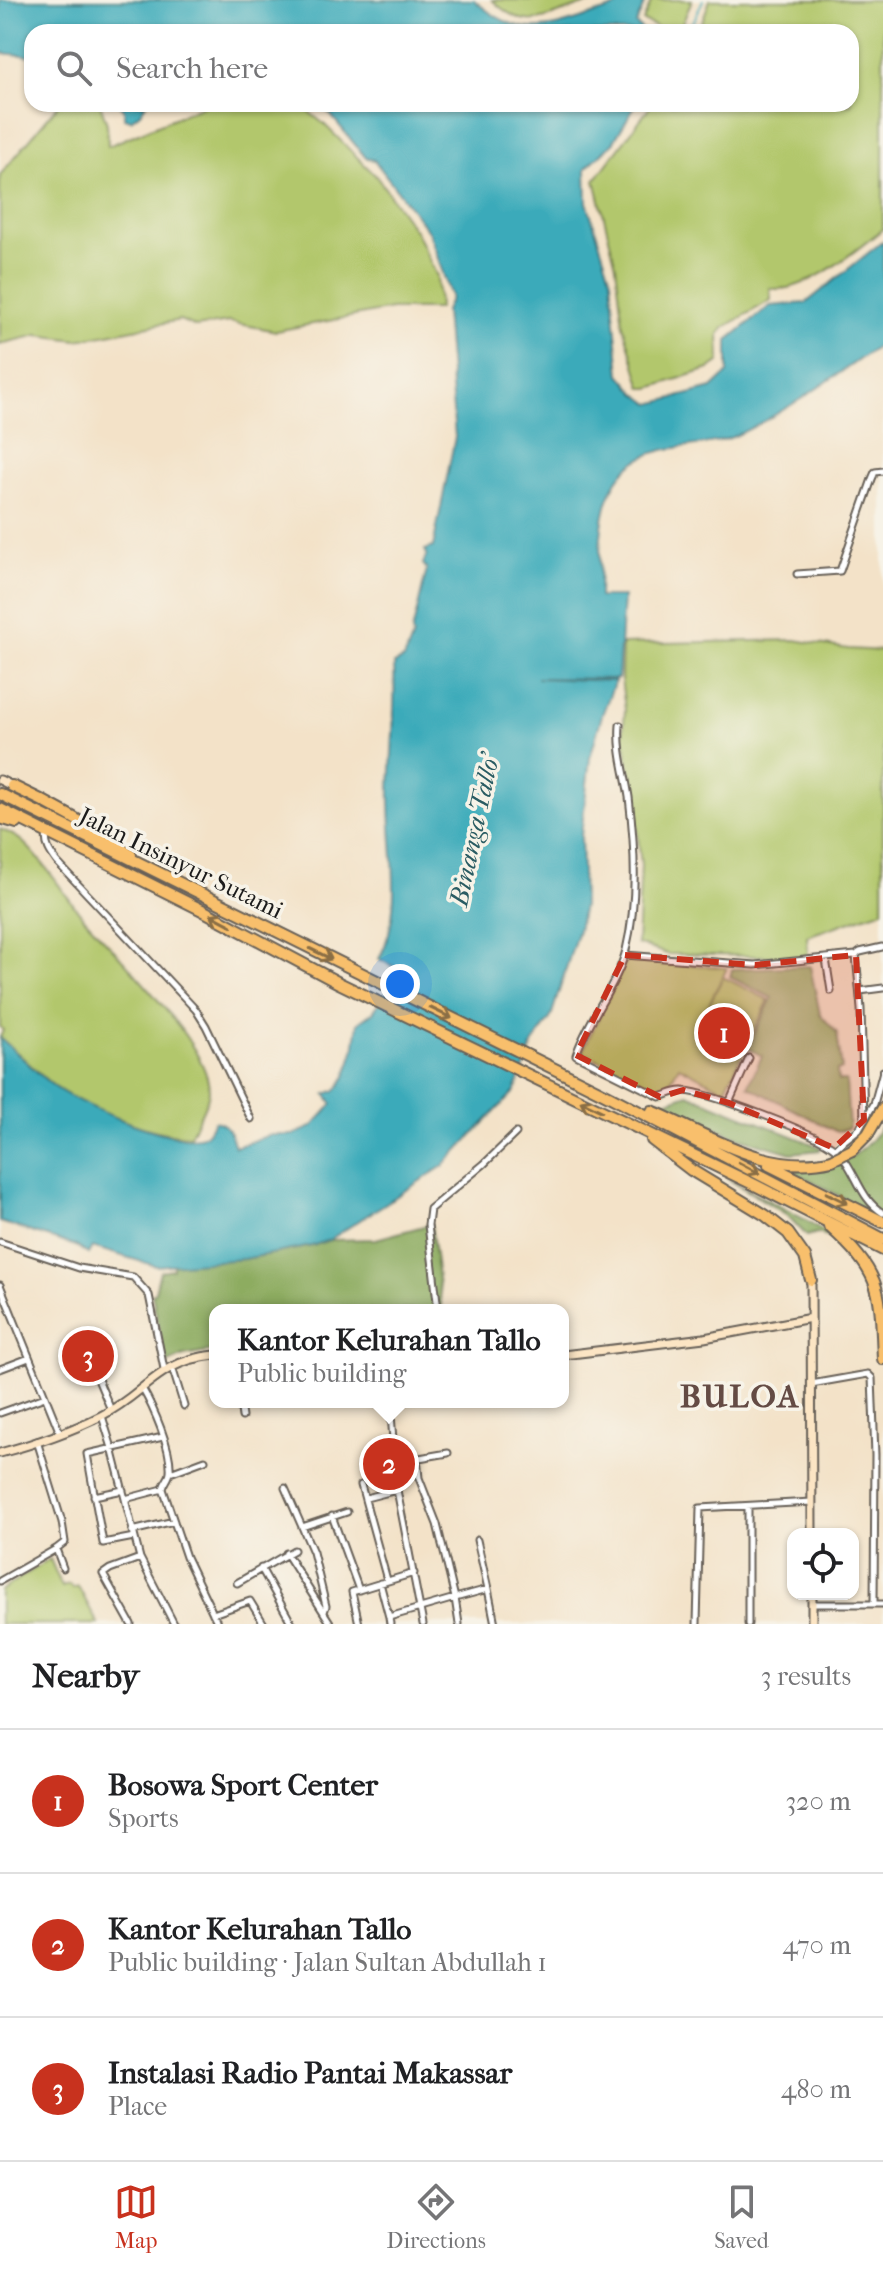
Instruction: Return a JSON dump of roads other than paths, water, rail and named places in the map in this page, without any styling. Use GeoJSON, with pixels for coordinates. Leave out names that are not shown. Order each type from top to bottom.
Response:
{"type":"FeatureCollection","features":[{"type":"Feature","properties":{"kind":"highway"},"geometry":{"type":"LineString","coordinates":[[12,786],[97,831],[157,874]]}},
{"type":"Feature","properties":{"kind":"highway","name":"Jalan Insinyur Sutami"},"geometry":{"type":"LineString","coordinates":[[0,794],[605,1094]]}},
{"type":"Feature","properties":{"kind":"highway","name":"Jalan Insinyur Sutami"},"geometry":{"type":"LineString","coordinates":[[0,809],[339,983],[622,1121]]}},
{"type":"Feature","properties":{"kind":"highway"},"geometry":{"type":"LineString","coordinates":[[0,818],[43,831]]}},
{"type":"Feature","properties":{"kind":"highway"},"geometry":{"type":"LineString","coordinates":[[605,1094],[636,1104],[742,1151],[883,1222]]}},
{"type":"Feature","properties":{"kind":"highway"},"geometry":{"type":"LineString","coordinates":[[605,1094],[883,1239]]}},
{"type":"Feature","properties":{"kind":"highway"},"geometry":{"type":"LineString","coordinates":[[742,1151],[771,1162],[797,1165],[852,1150],[868,1134],[883,1108]]}},
{"type":"Feature","properties":{"kind":"highway"},"geometry":{"type":"LineString","coordinates":[[622,1121],[883,1250]]}},
{"type":"Feature","properties":{"kind":"highway"},"geometry":{"type":"LineString","coordinates":[[622,1121],[788,1233],[805,1257],[811,1280]]}},
{"type":"Feature","properties":{"kind":"highway"},"geometry":{"type":"LineString","coordinates":[[818,1217],[849,1245],[875,1281],[880,1296],[883,1359]]}},
{"type":"Feature","properties":{"kind":"street"},"geometry":{"type":"LineString","coordinates":[[797,574],[840,571],[875,472],[883,471]]}},
{"type":"Feature","properties":{"kind":"street"},"geometry":{"type":"LineString","coordinates":[[620,725],[619,747],[632,826],[632,916],[625,955],[576,1055],[660,1097],[683,1090],[729,1103],[795,1129],[847,1163],[866,1199],[883,1213]]}},
{"type":"Feature","properties":{"kind":"street"},"geometry":{"type":"LineString","coordinates":[[0,780],[12,786]]}},
{"type":"Feature","properties":{"kind":"street"},"geometry":{"type":"LineString","coordinates":[[43,831],[57,862],[202,1019],[251,1119]]}},
{"type":"Feature","properties":{"kind":"street"},"geometry":{"type":"LineString","coordinates":[[625,955],[755,965],[856,955],[882,947]]}},
{"type":"Feature","properties":{"kind":"street"},"geometry":{"type":"LineString","coordinates":[[856,955],[864,1120]]}},
{"type":"Feature","properties":{"kind":"street"},"geometry":{"type":"LineString","coordinates":[[826,959],[831,991]]}},
{"type":"Feature","properties":{"kind":"street"},"geometry":{"type":"LineString","coordinates":[[860,991],[883,988]]}},
{"type":"Feature","properties":{"kind":"street"},"geometry":{"type":"LineString","coordinates":[[729,1103],[749,1058]]}},
{"type":"Feature","properties":{"kind":"street"},"geometry":{"type":"LineString","coordinates":[[833,1154],[859,1129],[874,1104],[883,1071]]}},
{"type":"Feature","properties":{"kind":"street"},"geometry":{"type":"LineString","coordinates":[[437,1304],[428,1225],[430,1209],[516,1133]]}},
{"type":"Feature","properties":{"kind":"street"},"geometry":{"type":"LineString","coordinates":[[0,1242],[79,1268],[133,1277],[149,1295],[168,1368],[184,1406]]}},
{"type":"Feature","properties":{"kind":"street"},"geometry":{"type":"LineString","coordinates":[[811,1280],[812,1528]]}},
{"type":"Feature","properties":{"kind":"street"},"geometry":{"type":"LineString","coordinates":[[0,1285],[3,1299],[60,1433]]}},
{"type":"Feature","properties":{"kind":"street"},"geometry":{"type":"LineString","coordinates":[[569,1354],[704,1338],[811,1318]]}},
{"type":"Feature","properties":{"kind":"street"},"geometry":{"type":"LineString","coordinates":[[0,1453],[102,1416],[168,1368],[209,1356]]}},
{"type":"Feature","properties":{"kind":"street"},"geometry":{"type":"LineString","coordinates":[[0,1369],[29,1358]]}},
{"type":"Feature","properties":{"kind":"street"},"geometry":{"type":"LineString","coordinates":[[94,1370],[111,1410]]}},
{"type":"Feature","properties":{"kind":"street"},"geometry":{"type":"LineString","coordinates":[[811,1384],[868,1374],[872,1377],[874,1604]]}},
{"type":"Feature","properties":{"kind":"street"},"geometry":{"type":"LineString","coordinates":[[142,1388],[163,1437],[170,1473],[163,1489],[186,1557],[218,1624]]}},
{"type":"Feature","properties":{"kind":"street"},"geometry":{"type":"LineString","coordinates":[[0,1413],[45,1397]]}},
{"type":"Feature","properties":{"kind":"street"},"geometry":{"type":"LineString","coordinates":[[241,1408],[242,1417]]}},
{"type":"Feature","properties":{"kind":"street"},"geometry":{"type":"LineString","coordinates":[[391,1408],[397,1490],[423,1624]]}},
{"type":"Feature","properties":{"kind":"street"},"geometry":{"type":"LineString","coordinates":[[102,1416],[140,1558],[172,1623]]}},
{"type":"Feature","properties":{"kind":"street"},"geometry":{"type":"LineString","coordinates":[[163,1437],[87,1454],[103,1543],[174,1521]]}},
{"type":"Feature","properties":{"kind":"street"},"geometry":{"type":"LineString","coordinates":[[0,1581],[64,1544],[66,1535],[37,1441]]}},
{"type":"Feature","properties":{"kind":"street"},"geometry":{"type":"LineString","coordinates":[[396,1462],[448,1453]]}},
{"type":"Feature","properties":{"kind":"street"},"geometry":{"type":"LineString","coordinates":[[417,1458],[419,1478],[437,1524],[459,1624]]}},
{"type":"Feature","properties":{"kind":"street"},"geometry":{"type":"LineString","coordinates":[[170,1473],[205,1460]]}},
{"type":"Feature","properties":{"kind":"street"},"geometry":{"type":"LineString","coordinates":[[361,1485],[387,1580]]}},
{"type":"Feature","properties":{"kind":"street"},"geometry":{"type":"LineString","coordinates":[[285,1488],[313,1552],[326,1606],[324,1612]]}},
{"type":"Feature","properties":{"kind":"street"},"geometry":{"type":"LineString","coordinates":[[125,1499],[163,1489]]}},
{"type":"Feature","properties":{"kind":"street"},"geometry":{"type":"LineString","coordinates":[[94,1496],[123,1490]]}},
{"type":"Feature","properties":{"kind":"street"},"geometry":{"type":"LineString","coordinates":[[366,1498],[397,1490]]}},
{"type":"Feature","properties":{"kind":"street"},"geometry":{"type":"LineString","coordinates":[[697,1624],[700,1509],[812,1502]]}},
{"type":"Feature","properties":{"kind":"street"},"geometry":{"type":"LineString","coordinates":[[748,1506],[748,1624]]}},
{"type":"Feature","properties":{"kind":"street"},"geometry":{"type":"LineString","coordinates":[[302,1527],[347,1512]]}},
{"type":"Feature","properties":{"kind":"street"},"geometry":{"type":"LineString","coordinates":[[332,1516],[359,1590]]}},
{"type":"Feature","properties":{"kind":"street"},"geometry":{"type":"LineString","coordinates":[[477,1540],[495,1624]]}},
{"type":"Feature","properties":{"kind":"street"},"geometry":{"type":"LineString","coordinates":[[56,1549],[63,1568]]}},
{"type":"Feature","properties":{"kind":"street"},"geometry":{"type":"LineString","coordinates":[[237,1583],[294,1550]]}},
{"type":"Feature","properties":{"kind":"street"},"geometry":{"type":"LineString","coordinates":[[286,1553],[331,1624]]}},
{"type":"Feature","properties":{"kind":"street"},"geometry":{"type":"LineString","coordinates":[[131,1624],[103,1574],[140,1558]]}},
{"type":"Feature","properties":{"kind":"street"},"geometry":{"type":"LineString","coordinates":[[261,1568],[292,1624]]}},
{"type":"Feature","properties":{"kind":"street"},"geometry":{"type":"LineString","coordinates":[[359,1624],[351,1595],[414,1573]]}},
{"type":"Feature","properties":{"kind":"street"},"geometry":{"type":"LineString","coordinates":[[380,1583],[389,1620],[488,1589]]}},
{"type":"Feature","properties":{"kind":"street"},"geometry":{"type":"LineString","coordinates":[[812,1600],[812,1624]]}},
{"type":"Feature","properties":{"kind":"street"},"geometry":{"type":"LineString","coordinates":[[213,1614],[250,1601],[264,1624]]}},
{"type":"Feature","properties":{"kind":"street"},"geometry":{"type":"LineString","coordinates":[[812,1604],[883,1604]]}},
{"type":"Feature","properties":{"kind":"water"},"geometry":{"type":"Polygon","coordinates":[[[0,0],[474,0],[492,14],[513,24],[24,24],[24,55],[0,53],[0,0]]]}},
{"type":"Feature","properties":{"kind":"water"},"geometry":{"type":"Polygon","coordinates":[[[627,0],[646,0],[636,24],[563,24],[613,8],[627,0]]]}},
{"type":"Feature","properties":{"kind":"water"},"geometry":{"type":"Polygon","coordinates":[[[124,112],[141,112],[131,120],[124,118],[124,112]]]}},
{"type":"Feature","properties":{"kind":"water","name":"Binanga Tallo'"},"geometry":{"type":"Polygon","coordinates":[[[328,112],[631,112],[613,143],[586,168],[587,202],[611,280],[620,374],[637,394],[651,404],[712,388],[728,373],[728,340],[770,306],[806,303],[883,241],[883,343],[793,404],[737,435],[711,443],[664,450],[641,458],[624,471],[613,488],[602,529],[599,597],[623,597],[618,679],[536,678],[615,681],[590,758],[581,836],[583,906],[578,930],[551,1017],[534,1042],[515,1091],[443,1166],[329,1240],[244,1259],[156,1266],[92,1247],[88,1254],[76,1246],[0,1222],[0,1038],[51,1084],[80,1102],[149,1129],[190,1138],[205,1135],[214,1121],[219,1122],[227,1127],[235,1147],[270,1135],[293,1135],[312,1127],[333,1104],[326,1094],[337,1090],[346,1076],[358,1023],[373,1012],[398,975],[399,969],[379,959],[387,940],[394,897],[390,788],[394,664],[404,659],[413,636],[427,569],[423,564],[427,554],[425,550],[433,547],[455,437],[445,311],[451,297],[429,232],[374,160],[366,158],[328,112]]]}},
{"type":"Feature","properties":{"kind":"waterway"},"geometry":{"type":"LineString","coordinates":[[692,24],[703,0]]}},
{"type":"Feature","properties":{"kind":"place","name":"Bosowa Sport Center"},"geometry":{"type":"Point","coordinates":[724,1033]}},
{"type":"Feature","properties":{"kind":"place","name":"Instalasi Radio Pantai Makassar"},"geometry":{"type":"Point","coordinates":[88,1356]}},
{"type":"Feature","properties":{"kind":"place","name":"Kantor Kelurahan Tallo"},"geometry":{"type":"Point","coordinates":[389,1464]}},
{"type":"Feature","properties":{"kind":"district","name":"BULOA"},"geometry":{"type":"Point","coordinates":[740,1396]}}]}
